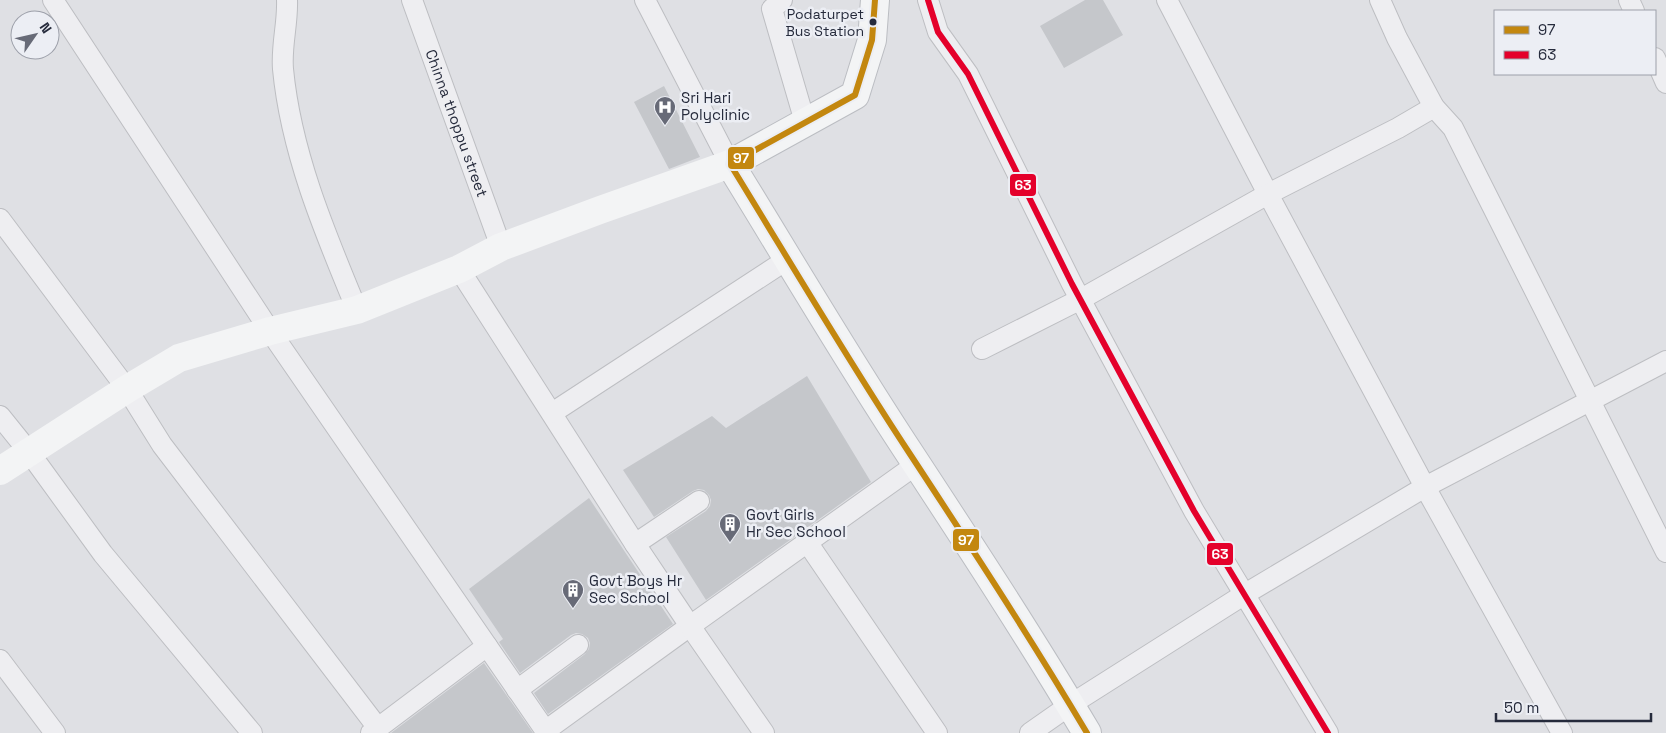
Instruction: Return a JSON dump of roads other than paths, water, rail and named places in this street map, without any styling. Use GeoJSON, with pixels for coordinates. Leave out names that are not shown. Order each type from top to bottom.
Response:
{"type":"FeatureCollection","features":[{"type":"Feature","properties":{"kind":"main road"},"geometry":{"type":"LineString","coordinates":[[0,471],[127,389],[179,358],[270,331],[356,310],[459,269],[501,247],[730,164],[855,94],[872,40],[875,0]]}},
{"type":"Feature","properties":{"kind":"main road"},"geometry":{"type":"LineString","coordinates":[[730,164],[917,464],[986,568],[1086,733]]}},
{"type":"Feature","properties":{"kind":"street"},"geometry":{"type":"LineString","coordinates":[[53,0],[270,331],[546,732],[690,626],[917,464]]}},
{"type":"Feature","properties":{"kind":"street"},"geometry":{"type":"LineString","coordinates":[[287,0],[283,68],[292,123],[305,171],[356,310]]}},
{"type":"Feature","properties":{"kind":"street","name":"Chinna thoppu street"},"geometry":{"type":"LineString","coordinates":[[412,0],[501,247]]}},
{"type":"Feature","properties":{"kind":"street"},"geometry":{"type":"LineString","coordinates":[[645,0],[730,164]]}},
{"type":"Feature","properties":{"kind":"street"},"geometry":{"type":"LineString","coordinates":[[782,0],[772,9],[805,122]]}},
{"type":"Feature","properties":{"kind":"street"},"geometry":{"type":"LineString","coordinates":[[928,0],[938,32],[968,74],[1081,299],[1194,511],[1246,594],[1328,733]]}},
{"type":"Feature","properties":{"kind":"street"},"geometry":{"type":"LineString","coordinates":[[1167,0],[1268,194],[1425,487],[1562,733]]}},
{"type":"Feature","properties":{"kind":"street"},"geometry":{"type":"LineString","coordinates":[[1380,0],[1397,38],[1434,107],[1453,128],[1666,552]]}},
{"type":"Feature","properties":{"kind":"street"},"geometry":{"type":"LineString","coordinates":[[1656,60],[1666,83]]}},
{"type":"Feature","properties":{"kind":"street"},"geometry":{"type":"LineString","coordinates":[[982,348],[1081,299],[1268,194],[1398,128],[1434,107]]}},
{"type":"Feature","properties":{"kind":"street"},"geometry":{"type":"LineString","coordinates":[[0,219],[127,389],[162,445],[374,730],[487,646]]}},
{"type":"Feature","properties":{"kind":"street"},"geometry":{"type":"LineString","coordinates":[[552,413],[788,259]]}},
{"type":"Feature","properties":{"kind":"street"},"geometry":{"type":"LineString","coordinates":[[459,269],[635,544],[764,733]]}},
{"type":"Feature","properties":{"kind":"street"},"geometry":{"type":"LineString","coordinates":[[1030,733],[1070,705],[1246,594],[1425,487],[1666,361]]}},
{"type":"Feature","properties":{"kind":"street"},"geometry":{"type":"LineString","coordinates":[[0,416],[29,452],[103,554],[252,733]]}},
{"type":"Feature","properties":{"kind":"street"},"geometry":{"type":"LineString","coordinates":[[635,544],[699,502]]}},
{"type":"Feature","properties":{"kind":"street"},"geometry":{"type":"LineString","coordinates":[[807,542],[937,733]]}},
{"type":"Feature","properties":{"kind":"street"},"geometry":{"type":"LineString","coordinates":[[518,690],[578,646]]}},
{"type":"Feature","properties":{"kind":"street"},"geometry":{"type":"LineString","coordinates":[[0,660],[55,733]]}},
{"type":"Feature","properties":{"kind":"place","name":"Podaturpet Bus Station"},"geometry":{"type":"Point","coordinates":[873,22]}},
{"type":"Feature","properties":{"kind":"place","name":"Sri Hari Polyclinic"},"geometry":{"type":"Point","coordinates":[665,126]}},
{"type":"Feature","properties":{"kind":"place","name":"Govt Girls Hr Sec School"},"geometry":{"type":"Point","coordinates":[730,543]}},
{"type":"Feature","properties":{"kind":"place","name":"Govt Boys Hr Sec School"},"geometry":{"type":"Point","coordinates":[573,609]}}]}
